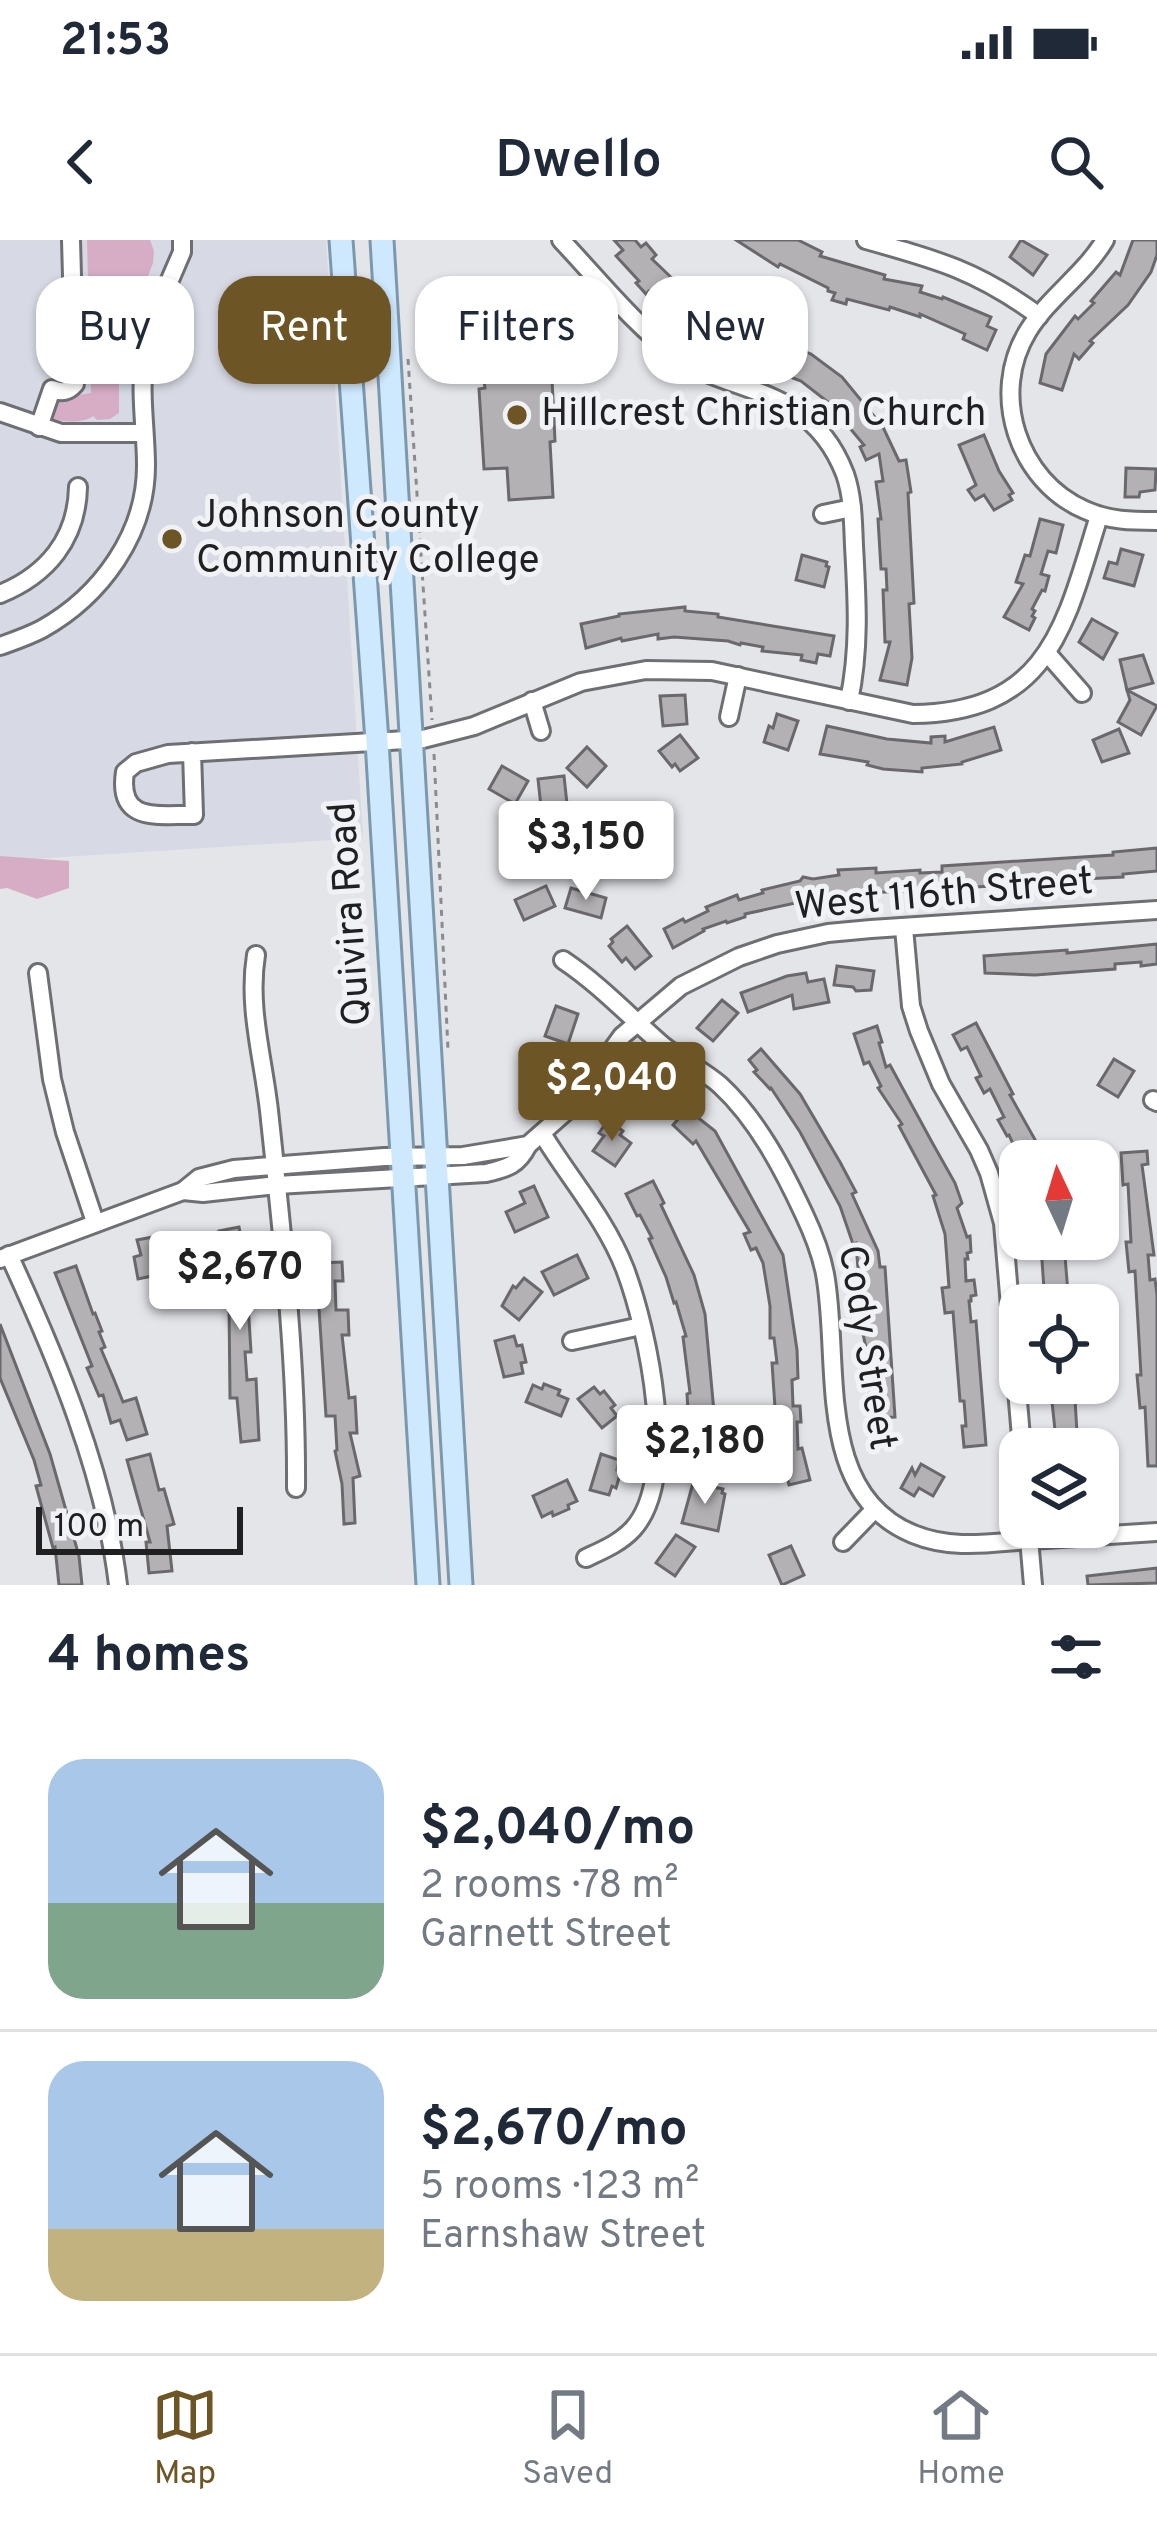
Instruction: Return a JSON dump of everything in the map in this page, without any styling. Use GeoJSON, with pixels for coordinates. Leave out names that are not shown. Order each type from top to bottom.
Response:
{"type":"FeatureCollection","features":[{"type":"Feature","properties":{"kind":"main road","name":"Quivira Road"},"geometry":{"type":"LineString","coordinates":[[341,240],[428,1585]]}},
{"type":"Feature","properties":{"kind":"main road","name":"Quivira Road"},"geometry":{"type":"LineString","coordinates":[[382,240],[461,1585]]}},
{"type":"Feature","properties":{"kind":"street"},"geometry":{"type":"LineString","coordinates":[[39,428],[52,389],[61,392],[75,384],[71,240]]}},
{"type":"Feature","properties":{"kind":"street"},"geometry":{"type":"LineString","coordinates":[[561,240],[677,356],[718,379],[782,403],[814,426],[831,446],[843,470],[852,508],[859,636],[849,701]]}},
{"type":"Feature","properties":{"kind":"street"},"geometry":{"type":"LineString","coordinates":[[866,240],[913,246],[1007,292],[1039,316]]}},
{"type":"Feature","properties":{"kind":"street"},"geometry":{"type":"LineString","coordinates":[[1105,240],[1088,266],[1027,332],[1013,369],[1010,395],[1017,434],[1043,480],[1064,498],[1099,515],[1157,521]]}},
{"type":"Feature","properties":{"kind":"street"},"geometry":{"type":"LineString","coordinates":[[0,646],[69,612],[96,588],[132,532],[146,467],[142,384],[146,352],[183,243]]}},
{"type":"Feature","properties":{"kind":"street"},"geometry":{"type":"LineString","coordinates":[[0,412],[39,428],[78,435],[144,433]]}},
{"type":"Feature","properties":{"kind":"street"},"geometry":{"type":"LineString","coordinates":[[0,594],[29,581],[61,548],[76,512],[77,487]]}},
{"type":"Feature","properties":{"kind":"street"},"geometry":{"type":"LineString","coordinates":[[823,514],[852,508]]}},
{"type":"Feature","properties":{"kind":"street"},"geometry":{"type":"LineString","coordinates":[[192,752],[194,814],[143,814],[128,802],[125,772],[136,763],[168,754],[192,752],[377,741],[410,740],[434,737],[474,727],[581,682],[620,673],[686,669],[913,715],[952,712],[990,700],[1013,686],[1047,653],[1071,606],[1099,515]]}},
{"type":"Feature","properties":{"kind":"street"},"geometry":{"type":"LineString","coordinates":[[1047,653],[1082,693]]}},
{"type":"Feature","properties":{"kind":"street"},"geometry":{"type":"LineString","coordinates":[[730,717],[738,676]]}},
{"type":"Feature","properties":{"kind":"street"},"geometry":{"type":"LineString","coordinates":[[532,701],[541,730]]}},
{"type":"Feature","properties":{"kind":"street","name":"West 116th Street"},"geometry":{"type":"LineString","coordinates":[[536,1140],[571,1108],[636,1022],[681,986],[739,957],[828,934],[1157,910]]}},
{"type":"Feature","properties":{"kind":"street"},"geometry":{"type":"LineString","coordinates":[[904,928],[911,1006],[919,1031],[941,1084],[979,1150],[1003,1223],[1020,1428]]}},
{"type":"Feature","properties":{"kind":"street"},"geometry":{"type":"LineString","coordinates":[[256,955],[252,991],[276,1175],[296,1488]]}},
{"type":"Feature","properties":{"kind":"street","name":"Cody Street"},"geometry":{"type":"LineString","coordinates":[[563,960],[737,1102],[802,1209],[825,1271],[846,1464],[875,1509],[843,1541]]}},
{"type":"Feature","properties":{"kind":"street"},"geometry":{"type":"LineString","coordinates":[[38,973],[52,1079],[95,1222]]}},
{"type":"Feature","properties":{"kind":"street"},"geometry":{"type":"LineString","coordinates":[[118,1585],[102,1502],[63,1380],[4,1257],[183,1191],[200,1178],[234,1169],[276,1175],[438,1166],[536,1140],[605,1230],[625,1269],[650,1359],[655,1486],[634,1528],[586,1558]]}},
{"type":"Feature","properties":{"kind":"street"},"geometry":{"type":"LineString","coordinates":[[572,1341],[640,1326]]}},
{"type":"Feature","properties":{"kind":"street"},"geometry":{"type":"LineString","coordinates":[[875,1509],[913,1534],[952,1546],[999,1539]]}},
{"type":"Feature","properties":{"kind":"street"},"geometry":{"type":"LineString","coordinates":[[1119,1533],[1157,1532]]}},
{"type":"Feature","properties":{"kind":"street"},"geometry":{"type":"LineString","coordinates":[[1029,1548],[1033,1585]]}},
{"type":"Feature","properties":{"kind":"path"},"geometry":{"type":"LineString","coordinates":[[408,359],[434,737],[449,1065]]}},
{"type":"Feature","properties":{"kind":"shaded area","name":"Johnson County Community College"},"geometry":{"type":"Polygon","coordinates":[[[0,240],[326,240],[328,276],[218,276],[218,384],[335,384],[363,838],[0,861],[0,240]]]}},
{"type":"Feature","properties":{"kind":"shaded area"},"geometry":{"type":"Polygon","coordinates":[[[87,240],[150,240],[154,251],[148,276],[88,276],[87,240]]]}},
{"type":"Feature","properties":{"kind":"shaded area"},"geometry":{"type":"Polygon","coordinates":[[[91,384],[119,384],[119,413],[97,420],[93,416],[79,421],[52,418],[53,399],[91,393],[91,384]]]}},
{"type":"Feature","properties":{"kind":"shaded area"},"geometry":{"type":"Polygon","coordinates":[[[0,856],[69,861],[69,888],[37,899],[0,889],[0,856]]]}},
{"type":"Feature","properties":{"kind":"building"},"geometry":{"type":"Polygon","coordinates":[[[614,240],[635,240],[641,247],[646,243],[656,255],[652,259],[670,276],[642,276],[642,290],[616,256],[623,250],[614,240]]]}},
{"type":"Feature","properties":{"kind":"building"},"geometry":{"type":"Polygon","coordinates":[[[736,240],[798,240],[822,252],[820,256],[885,275],[884,279],[922,286],[920,292],[991,317],[987,326],[996,330],[987,350],[963,339],[965,334],[920,314],[832,300],[835,293],[828,288],[778,267],[736,240]]]}},
{"type":"Feature","properties":{"kind":"building"},"geometry":{"type":"Polygon","coordinates":[[[1021,240],[1047,255],[1033,275],[1010,257],[1021,240]]]}},
{"type":"Feature","properties":{"kind":"building"},"geometry":{"type":"Polygon","coordinates":[[[1133,240],[1157,240],[1151,272],[1079,359],[1074,354],[1062,390],[1040,383],[1046,354],[1116,272],[1120,275],[1133,240]]]}},
{"type":"Feature","properties":{"kind":"building"},"geometry":{"type":"Polygon","coordinates":[[[808,353],[842,377],[883,427],[899,461],[906,460],[914,603],[909,604],[912,658],[907,685],[880,680],[890,642],[885,642],[886,569],[881,569],[876,482],[883,481],[879,454],[866,460],[860,447],[864,445],[828,402],[805,384],[808,353]]]}},
{"type":"Feature","properties":{"kind":"building","name":"Hillcrest Christian Church"},"geometry":{"type":"Polygon","coordinates":[[[484,384],[552,384],[553,497],[509,500],[507,468],[484,469],[479,389],[484,384]]]}},
{"type":"Feature","properties":{"kind":"building"},"geometry":{"type":"Polygon","coordinates":[[[984,435],[1013,493],[1009,495],[1012,500],[994,510],[984,495],[975,500],[968,490],[976,485],[959,445],[984,435]]]}},
{"type":"Feature","properties":{"kind":"building"},"geometry":{"type":"Polygon","coordinates":[[[1126,468],[1156,469],[1155,490],[1125,497],[1126,468]]]}},
{"type":"Feature","properties":{"kind":"building"},"geometry":{"type":"Polygon","coordinates":[[[1040,519],[1063,525],[1056,553],[1048,551],[1041,574],[1049,576],[1032,609],[1035,618],[1029,630],[1004,617],[1023,584],[1016,582],[1025,555],[1030,556],[1040,519]]]}},
{"type":"Feature","properties":{"kind":"building"},"geometry":{"type":"Polygon","coordinates":[[[1121,549],[1143,555],[1134,586],[1104,578],[1109,562],[1117,564],[1121,549]]]}},
{"type":"Feature","properties":{"kind":"building"},"geometry":{"type":"Polygon","coordinates":[[[802,555],[827,562],[824,587],[796,580],[802,555]]]}},
{"type":"Feature","properties":{"kind":"building"},"geometry":{"type":"Polygon","coordinates":[[[685,607],[685,611],[834,636],[830,656],[818,654],[816,663],[801,660],[802,655],[762,651],[763,647],[658,639],[658,634],[586,648],[581,624],[619,614],[685,607]]]}},
{"type":"Feature","properties":{"kind":"building"},"geometry":{"type":"Polygon","coordinates":[[[1092,619],[1117,633],[1103,659],[1079,642],[1092,619]]]}},
{"type":"Feature","properties":{"kind":"building"},"geometry":{"type":"Polygon","coordinates":[[[1143,655],[1153,683],[1127,690],[1120,660],[1143,655]]]}},
{"type":"Feature","properties":{"kind":"building"},"geometry":{"type":"Polygon","coordinates":[[[1127,690],[1157,706],[1141,735],[1118,722],[1130,700],[1127,690]]]}},
{"type":"Feature","properties":{"kind":"building"},"geometry":{"type":"Polygon","coordinates":[[[685,695],[687,724],[663,726],[660,696],[685,695]]]}},
{"type":"Feature","properties":{"kind":"building"},"geometry":{"type":"Polygon","coordinates":[[[777,714],[798,721],[788,750],[764,742],[777,714]]]}},
{"type":"Feature","properties":{"kind":"building"},"geometry":{"type":"Polygon","coordinates":[[[827,726],[931,743],[931,737],[945,736],[945,742],[994,727],[1001,750],[962,764],[922,768],[922,772],[883,769],[820,754],[827,726]]]}},
{"type":"Feature","properties":{"kind":"building"},"geometry":{"type":"Polygon","coordinates":[[[1119,729],[1129,753],[1102,762],[1093,740],[1119,729]]]}},
{"type":"Feature","properties":{"kind":"building"},"geometry":{"type":"Polygon","coordinates":[[[680,735],[698,758],[680,771],[659,751],[680,735]]]}},
{"type":"Feature","properties":{"kind":"building"},"geometry":{"type":"Polygon","coordinates":[[[587,747],[606,766],[587,787],[567,768],[587,747]]]}},
{"type":"Feature","properties":{"kind":"building"},"geometry":{"type":"Polygon","coordinates":[[[502,766],[528,781],[515,804],[489,789],[502,766]]]}},
{"type":"Feature","properties":{"kind":"building"},"geometry":{"type":"Polygon","coordinates":[[[564,776],[567,804],[541,807],[538,779],[564,776]]]}},
{"type":"Feature","properties":{"kind":"building"},"geometry":{"type":"Polygon","coordinates":[[[1157,848],[1157,871],[1123,877],[1062,880],[1061,876],[993,886],[832,895],[745,914],[703,929],[673,948],[664,929],[737,895],[739,900],[803,877],[839,875],[838,870],[942,872],[942,866],[1157,848]]]}},
{"type":"Feature","properties":{"kind":"building"},"geometry":{"type":"Polygon","coordinates":[[[546,886],[555,906],[524,920],[515,900],[546,886]]]}},
{"type":"Feature","properties":{"kind":"building"},"geometry":{"type":"Polygon","coordinates":[[[571,888],[606,898],[601,918],[565,908],[571,888]]]}},
{"type":"Feature","properties":{"kind":"building"},"geometry":{"type":"Polygon","coordinates":[[[627,926],[651,956],[635,969],[609,946],[627,926]]]}},
{"type":"Feature","properties":{"kind":"building"},"geometry":{"type":"Polygon","coordinates":[[[1157,944],[1157,964],[1115,964],[1115,969],[1035,975],[985,973],[984,956],[1157,944]]]}},
{"type":"Feature","properties":{"kind":"building"},"geometry":{"type":"Polygon","coordinates":[[[837,966],[874,971],[871,990],[834,985],[837,966]]]}},
{"type":"Feature","properties":{"kind":"building"},"geometry":{"type":"Polygon","coordinates":[[[806,973],[808,982],[824,979],[829,1002],[794,1009],[792,995],[748,1012],[741,993],[806,973]]]}},
{"type":"Feature","properties":{"kind":"building"},"geometry":{"type":"Polygon","coordinates":[[[722,1000],[738,1013],[713,1041],[697,1028],[722,1000]]]}},
{"type":"Feature","properties":{"kind":"building"},"geometry":{"type":"Polygon","coordinates":[[[556,1006],[578,1014],[568,1044],[545,1036],[556,1006]]]}},
{"type":"Feature","properties":{"kind":"building"},"geometry":{"type":"Polygon","coordinates":[[[976,1023],[1035,1140],[1007,1136],[998,1120],[1004,1117],[990,1089],[984,1093],[967,1047],[961,1050],[953,1035],[976,1023]]]}},
{"type":"Feature","properties":{"kind":"building"},"geometry":{"type":"Polygon","coordinates":[[[877,1026],[886,1067],[890,1065],[962,1203],[957,1208],[970,1236],[966,1281],[974,1280],[976,1295],[969,1301],[971,1322],[976,1321],[986,1445],[964,1447],[964,1401],[960,1401],[953,1312],[945,1313],[942,1288],[949,1287],[945,1234],[936,1195],[902,1124],[878,1088],[869,1062],[864,1064],[854,1034],[877,1026]]]}},
{"type":"Feature","properties":{"kind":"building"},"geometry":{"type":"Polygon","coordinates":[[[761,1049],[800,1094],[840,1162],[856,1192],[852,1194],[878,1251],[880,1267],[885,1267],[895,1417],[877,1418],[875,1404],[869,1405],[856,1243],[800,1132],[771,1088],[754,1072],[749,1060],[761,1049]]]}},
{"type":"Feature","properties":{"kind":"building"},"geometry":{"type":"Polygon","coordinates":[[[1114,1059],[1134,1071],[1118,1097],[1098,1085],[1114,1059]]]}},
{"type":"Feature","properties":{"kind":"building"},"geometry":{"type":"Polygon","coordinates":[[[645,1073],[660,1103],[643,1115],[638,1107],[633,1111],[620,1094],[645,1073]]]}},
{"type":"Feature","properties":{"kind":"building"},"geometry":{"type":"Polygon","coordinates":[[[687,1109],[715,1131],[783,1255],[797,1350],[798,1378],[792,1380],[793,1406],[800,1406],[798,1449],[802,1448],[810,1480],[789,1485],[777,1437],[772,1363],[777,1363],[763,1263],[756,1248],[751,1250],[744,1234],[750,1232],[696,1141],[693,1144],[673,1125],[687,1109]]]}},
{"type":"Feature","properties":{"kind":"building"},"geometry":{"type":"Polygon","coordinates":[[[608,1120],[631,1143],[615,1166],[593,1151],[608,1120]]]}},
{"type":"Feature","properties":{"kind":"building"},"geometry":{"type":"Polygon","coordinates":[[[1147,1151],[1148,1164],[1142,1165],[1154,1255],[1148,1255],[1150,1280],[1155,1279],[1157,1295],[1157,1466],[1148,1466],[1145,1407],[1140,1408],[1135,1271],[1129,1272],[1128,1184],[1123,1185],[1121,1153],[1147,1151]]]}},
{"type":"Feature","properties":{"kind":"building"},"geometry":{"type":"Polygon","coordinates":[[[653,1181],[694,1275],[705,1314],[716,1434],[727,1439],[727,1465],[722,1470],[695,1471],[696,1466],[691,1466],[690,1440],[694,1440],[692,1411],[688,1411],[686,1336],[652,1238],[626,1194],[653,1181]]]}},
{"type":"Feature","properties":{"kind":"building"},"geometry":{"type":"Polygon","coordinates":[[[534,1186],[548,1217],[515,1232],[506,1212],[525,1203],[520,1192],[534,1186]]]}},
{"type":"Feature","properties":{"kind":"building"},"geometry":{"type":"Polygon","coordinates":[[[239,1227],[247,1270],[251,1352],[245,1352],[247,1380],[256,1379],[259,1440],[241,1442],[237,1398],[230,1398],[229,1305],[219,1231],[239,1227]]]}},
{"type":"Feature","properties":{"kind":"building"},"geometry":{"type":"Polygon","coordinates":[[[158,1236],[166,1273],[138,1279],[134,1257],[141,1255],[137,1240],[158,1236]]]}},
{"type":"Feature","properties":{"kind":"building"},"geometry":{"type":"Polygon","coordinates":[[[577,1255],[588,1278],[554,1295],[542,1272],[577,1255]]]}},
{"type":"Feature","properties":{"kind":"building"},"geometry":{"type":"Polygon","coordinates":[[[1042,1260],[1065,1260],[1067,1284],[1044,1284],[1042,1260]]]}},
{"type":"Feature","properties":{"kind":"building"},"geometry":{"type":"Polygon","coordinates":[[[342,1262],[343,1281],[335,1281],[336,1310],[348,1310],[349,1335],[342,1335],[349,1398],[355,1397],[357,1433],[350,1433],[360,1476],[353,1478],[355,1523],[344,1524],[335,1416],[326,1416],[316,1263],[342,1262]]]}},
{"type":"Feature","properties":{"kind":"building"},"geometry":{"type":"Polygon","coordinates":[[[76,1266],[123,1402],[136,1398],[147,1434],[127,1440],[120,1420],[111,1423],[103,1395],[99,1396],[87,1368],[92,1366],[55,1273],[76,1266]]]}},
{"type":"Feature","properties":{"kind":"building"},"geometry":{"type":"Polygon","coordinates":[[[524,1278],[542,1292],[519,1320],[502,1306],[513,1286],[524,1278]]]}},
{"type":"Feature","properties":{"kind":"building"},"geometry":{"type":"Polygon","coordinates":[[[0,1324],[50,1454],[79,1556],[82,1585],[59,1585],[34,1460],[0,1378],[0,1324]]]}},
{"type":"Feature","properties":{"kind":"building"},"geometry":{"type":"Polygon","coordinates":[[[514,1336],[526,1362],[521,1363],[523,1373],[504,1377],[495,1341],[514,1336]]]}},
{"type":"Feature","properties":{"kind":"building"},"geometry":{"type":"Polygon","coordinates":[[[544,1384],[568,1399],[561,1416],[526,1402],[533,1385],[542,1389],[544,1384]]]}},
{"type":"Feature","properties":{"kind":"building"},"geometry":{"type":"Polygon","coordinates":[[[594,1387],[615,1405],[611,1408],[617,1416],[602,1428],[578,1399],[594,1387]]]}},
{"type":"Feature","properties":{"kind":"building"},"geometry":{"type":"Polygon","coordinates":[[[1052,1404],[1075,1404],[1077,1428],[1055,1428],[1052,1404]]]}},
{"type":"Feature","properties":{"kind":"building"},"geometry":{"type":"Polygon","coordinates":[[[150,1454],[174,1524],[167,1526],[172,1571],[149,1573],[146,1542],[150,1542],[127,1460],[150,1454]]]}},
{"type":"Feature","properties":{"kind":"building"},"geometry":{"type":"Polygon","coordinates":[[[601,1454],[619,1460],[617,1470],[621,1471],[609,1495],[590,1490],[601,1454]]]}},
{"type":"Feature","properties":{"kind":"building"},"geometry":{"type":"Polygon","coordinates":[[[921,1464],[944,1477],[933,1496],[919,1488],[914,1496],[901,1488],[912,1468],[915,1475],[921,1464]]]}},
{"type":"Feature","properties":{"kind":"building"},"geometry":{"type":"Polygon","coordinates":[[[567,1480],[577,1501],[569,1509],[542,1517],[533,1496],[567,1480]]]}},
{"type":"Feature","properties":{"kind":"building"},"geometry":{"type":"Polygon","coordinates":[[[693,1483],[723,1489],[718,1531],[682,1523],[693,1483]]]}},
{"type":"Feature","properties":{"kind":"building"},"geometry":{"type":"Polygon","coordinates":[[[676,1535],[695,1547],[675,1576],[656,1563],[676,1535]]]}},
{"type":"Feature","properties":{"kind":"building"},"geometry":{"type":"Polygon","coordinates":[[[791,1546],[804,1575],[782,1585],[769,1555],[791,1546]]]}},
{"type":"Feature","properties":{"kind":"building"},"geometry":{"type":"Polygon","coordinates":[[[1157,1568],[1157,1583],[1088,1585],[1087,1576],[1157,1568]]]}},
{"type":"Feature","properties":{"kind":"place","name":"Hillcrest Christian Church"},"geometry":{"type":"Point","coordinates":[517,415]}},
{"type":"Feature","properties":{"kind":"place","name":"Johnson County Community College"},"geometry":{"type":"Point","coordinates":[172,539]}}]}
